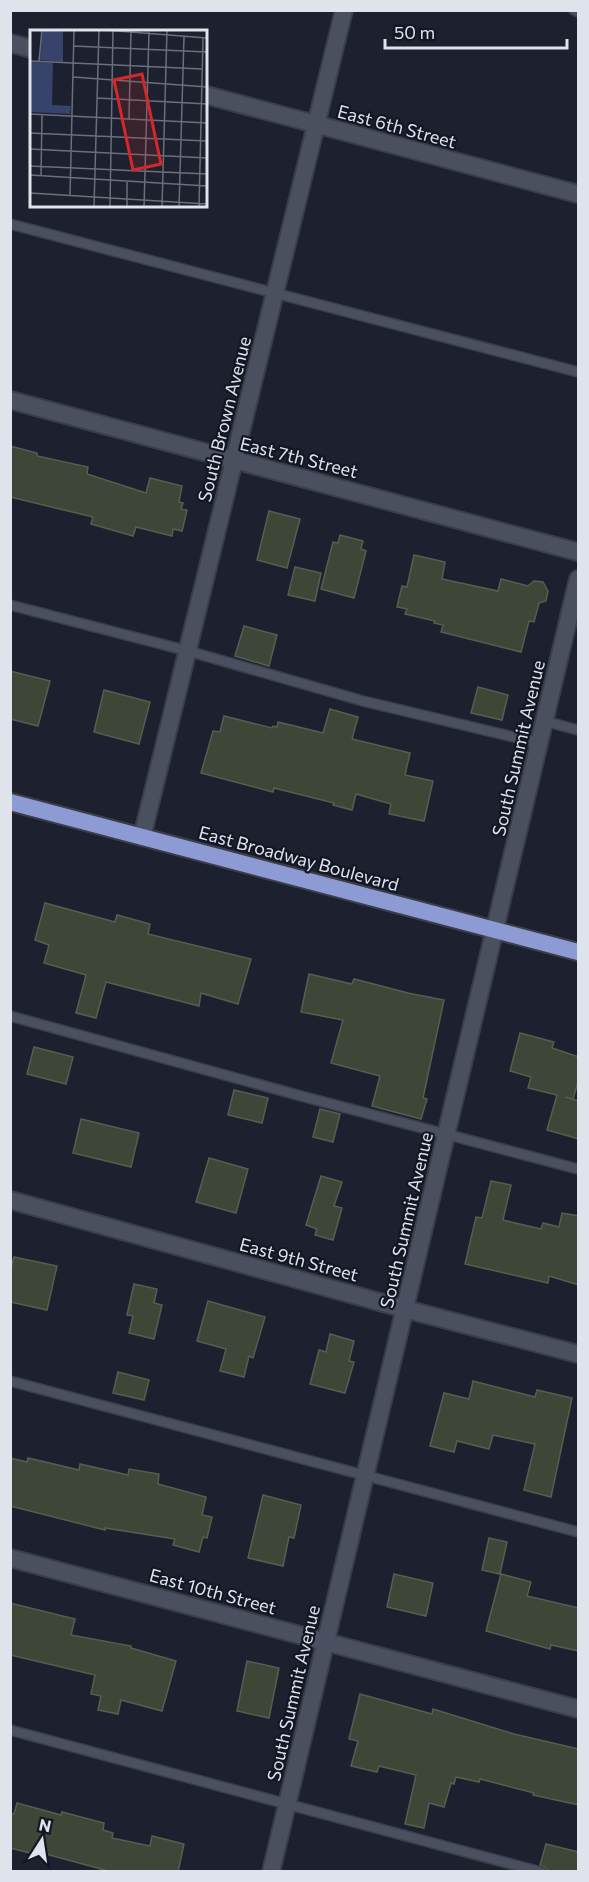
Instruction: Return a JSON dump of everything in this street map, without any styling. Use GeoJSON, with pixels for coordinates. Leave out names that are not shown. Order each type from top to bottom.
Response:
{"type":"FeatureCollection","features":[{"type":"Feature","properties":{"kind":"highway","name":"East Broadway Boulevard"},"geometry":{"type":"LineString","coordinates":[[10,802],[579,952]]}},
{"type":"Feature","properties":{"kind":"street","name":"South Brown Avenue"},"geometry":{"type":"LineString","coordinates":[[142,837],[344,10]]}},
{"type":"Feature","properties":{"kind":"street"},"geometry":{"type":"LineString","coordinates":[[10,44],[30,49]]}},
{"type":"Feature","properties":{"kind":"street","name":"East 6th Street"},"geometry":{"type":"LineString","coordinates":[[207,95],[579,194]]}},
{"type":"Feature","properties":{"kind":"street","name":"East 7th Street"},"geometry":{"type":"LineString","coordinates":[[10,400],[579,552]]}},
{"type":"Feature","properties":{"kind":"street","name":"South Summit Avenue"},"geometry":{"type":"LineString","coordinates":[[271,1872],[579,579]]}},
{"type":"Feature","properties":{"kind":"street","name":"East 9th Street"},"geometry":{"type":"LineString","coordinates":[[10,1200],[405,1309],[579,1354]]}},
{"type":"Feature","properties":{"kind":"street","name":"East 10th Street"},"geometry":{"type":"LineString","coordinates":[[10,1558],[579,1708]]}},
{"type":"Feature","properties":{"kind":"lane"},"geometry":{"type":"LineString","coordinates":[[574,10],[579,12]]}},
{"type":"Feature","properties":{"kind":"lane"},"geometry":{"type":"LineString","coordinates":[[10,224],[579,372]]}},
{"type":"Feature","properties":{"kind":"lane"},"geometry":{"type":"LineString","coordinates":[[10,604],[188,651],[363,701],[539,743]]}},
{"type":"Feature","properties":{"kind":"lane"},"geometry":{"type":"LineString","coordinates":[[544,721],[579,730]]}},
{"type":"Feature","properties":{"kind":"lane"},"geometry":{"type":"LineString","coordinates":[[10,1016],[579,1169]]}},
{"type":"Feature","properties":{"kind":"lane"},"geometry":{"type":"LineString","coordinates":[[10,1381],[579,1532]]}},
{"type":"Feature","properties":{"kind":"lane"},"geometry":{"type":"LineString","coordinates":[[10,1730],[541,1872]]}},
{"type":"Feature","properties":{"kind":"building"},"geometry":{"type":"Polygon","coordinates":[[[10,446],[37,453],[37,456],[88,467],[87,474],[146,493],[150,478],[182,486],[179,502],[183,503],[181,509],[187,510],[182,531],[173,529],[172,536],[136,527],[133,536],[91,524],[93,517],[10,497],[10,446]]]}},
{"type":"Feature","properties":{"kind":"building"},"geometry":{"type":"Polygon","coordinates":[[[269,511],[300,519],[287,568],[257,560],[269,511]]]}},
{"type":"Feature","properties":{"kind":"building"},"geometry":{"type":"Polygon","coordinates":[[[340,535],[363,541],[361,549],[366,551],[354,598],[321,589],[333,542],[338,543],[340,535]]]}},
{"type":"Feature","properties":{"kind":"building"},"geometry":{"type":"Polygon","coordinates":[[[414,555],[445,562],[442,579],[498,591],[501,579],[528,586],[534,581],[543,582],[548,591],[546,601],[539,603],[534,622],[529,621],[521,652],[441,632],[443,625],[405,614],[407,609],[397,607],[402,586],[407,587],[414,555]]]}},
{"type":"Feature","properties":{"kind":"building"},"geometry":{"type":"Polygon","coordinates":[[[295,567],[321,573],[315,601],[288,595],[295,567]]]}},
{"type":"Feature","properties":{"kind":"building"},"geometry":{"type":"Polygon","coordinates":[[[244,626],[277,635],[269,666],[235,656],[244,626]]]}},
{"type":"Feature","properties":{"kind":"building"},"geometry":{"type":"Polygon","coordinates":[[[10,671],[50,681],[38,726],[10,719],[10,671]]]}},
{"type":"Feature","properties":{"kind":"building"},"geometry":{"type":"Polygon","coordinates":[[[478,687],[508,695],[502,720],[471,713],[478,687]]]}},
{"type":"Feature","properties":{"kind":"building"},"geometry":{"type":"Polygon","coordinates":[[[104,690],[150,702],[139,744],[94,732],[104,690]]]}},
{"type":"Feature","properties":{"kind":"building"},"geometry":{"type":"Polygon","coordinates":[[[330,709],[358,717],[352,739],[410,753],[405,775],[433,781],[424,821],[389,814],[391,804],[356,794],[352,810],[333,805],[334,803],[274,788],[273,792],[201,773],[213,731],[220,732],[224,716],[272,728],[277,727],[278,722],[323,733],[330,709]]]}},
{"type":"Feature","properties":{"kind":"building"},"geometry":{"type":"Polygon","coordinates":[[[45,903],[115,922],[117,915],[150,924],[148,934],[251,959],[238,1004],[201,993],[199,1006],[106,982],[96,1018],[76,1013],[86,975],[44,963],[49,945],[35,940],[45,903]]]}},
{"type":"Feature","properties":{"kind":"building"},"geometry":{"type":"Polygon","coordinates":[[[309,974],[352,984],[354,979],[444,1000],[423,1098],[427,1099],[421,1119],[372,1106],[380,1076],[331,1063],[343,1020],[301,1012],[309,974]]]}},
{"type":"Feature","properties":{"kind":"building"},"geometry":{"type":"Polygon","coordinates":[[[520,1033],[554,1042],[552,1048],[579,1057],[579,1079],[573,1099],[565,1097],[579,1101],[579,1139],[547,1130],[557,1095],[528,1088],[531,1077],[510,1071],[520,1033]]]}},
{"type":"Feature","properties":{"kind":"building"},"geometry":{"type":"Polygon","coordinates":[[[34,1047],[73,1057],[66,1084],[27,1074],[34,1047]]]}},
{"type":"Feature","properties":{"kind":"building"},"geometry":{"type":"Polygon","coordinates":[[[234,1090],[268,1098],[262,1123],[228,1115],[234,1090]]]}},
{"type":"Feature","properties":{"kind":"building"},"geometry":{"type":"Polygon","coordinates":[[[320,1109],[340,1114],[333,1142],[313,1137],[320,1109]]]}},
{"type":"Feature","properties":{"kind":"building"},"geometry":{"type":"Polygon","coordinates":[[[81,1119],[139,1133],[131,1167],[73,1153],[81,1119]]]}},
{"type":"Feature","properties":{"kind":"building"},"geometry":{"type":"Polygon","coordinates":[[[209,1158],[248,1169],[236,1213],[196,1202],[209,1158]]]}},
{"type":"Feature","properties":{"kind":"building"},"geometry":{"type":"Polygon","coordinates":[[[321,1176],[342,1182],[334,1206],[342,1208],[333,1240],[315,1235],[317,1229],[306,1225],[321,1176]]]}},
{"type":"Feature","properties":{"kind":"building"},"geometry":{"type":"Polygon","coordinates":[[[491,1181],[511,1185],[503,1220],[541,1229],[543,1223],[559,1227],[562,1213],[579,1216],[579,1285],[549,1276],[548,1283],[465,1264],[476,1217],[482,1218],[491,1181]]]}},
{"type":"Feature","properties":{"kind":"building"},"geometry":{"type":"Polygon","coordinates":[[[14,1257],[57,1266],[47,1310],[10,1302],[10,1273],[14,1257]]]}},
{"type":"Feature","properties":{"kind":"building"},"geometry":{"type":"Polygon","coordinates":[[[134,1284],[157,1289],[154,1303],[162,1305],[154,1339],[129,1333],[133,1316],[127,1315],[134,1284]]]}},
{"type":"Feature","properties":{"kind":"building"},"geometry":{"type":"Polygon","coordinates":[[[208,1301],[265,1317],[253,1358],[249,1356],[244,1377],[220,1371],[226,1349],[197,1341],[208,1301]]]}},
{"type":"Feature","properties":{"kind":"building"},"geometry":{"type":"Polygon","coordinates":[[[330,1334],[354,1341],[349,1361],[354,1362],[345,1393],[310,1384],[319,1350],[326,1352],[330,1334]]]}},
{"type":"Feature","properties":{"kind":"building"},"geometry":{"type":"Polygon","coordinates":[[[118,1372],[149,1380],[144,1400],[113,1393],[118,1372]]]}},
{"type":"Feature","properties":{"kind":"building"},"geometry":{"type":"Polygon","coordinates":[[[473,1381],[535,1397],[537,1390],[572,1398],[551,1497],[524,1490],[535,1444],[493,1435],[489,1449],[457,1441],[454,1452],[430,1446],[444,1393],[469,1399],[473,1381]]]}},
{"type":"Feature","properties":{"kind":"building"},"geometry":{"type":"Polygon","coordinates":[[[10,1458],[27,1462],[28,1458],[79,1470],[80,1464],[128,1475],[129,1469],[159,1474],[158,1484],[206,1497],[202,1515],[212,1517],[207,1538],[203,1537],[199,1552],[173,1545],[175,1539],[105,1528],[105,1530],[10,1506],[10,1458]]]}},
{"type":"Feature","properties":{"kind":"building"},"geometry":{"type":"Polygon","coordinates":[[[263,1495],[301,1505],[294,1538],[289,1537],[283,1566],[248,1558],[263,1495]]]}},
{"type":"Feature","properties":{"kind":"building"},"geometry":{"type":"Polygon","coordinates":[[[489,1538],[507,1542],[500,1574],[482,1570],[489,1538]]]}},
{"type":"Feature","properties":{"kind":"building"},"geometry":{"type":"Polygon","coordinates":[[[394,1574],[433,1583],[426,1616],[387,1607],[394,1574]]]}},
{"type":"Feature","properties":{"kind":"building"},"geometry":{"type":"Polygon","coordinates":[[[501,1574],[531,1582],[527,1596],[579,1608],[579,1651],[551,1645],[550,1649],[486,1631],[501,1574]]]}},
{"type":"Feature","properties":{"kind":"building"},"geometry":{"type":"Polygon","coordinates":[[[10,1603],[75,1619],[71,1635],[131,1646],[131,1648],[176,1661],[162,1711],[121,1700],[118,1714],[98,1710],[101,1696],[91,1694],[95,1675],[10,1655],[10,1603]]]}},
{"type":"Feature","properties":{"kind":"building"},"geometry":{"type":"Polygon","coordinates":[[[247,1661],[279,1668],[269,1718],[237,1711],[247,1661]]]}},
{"type":"Feature","properties":{"kind":"building"},"geometry":{"type":"Polygon","coordinates":[[[360,1694],[432,1714],[433,1709],[514,1734],[579,1749],[579,1805],[533,1795],[534,1793],[480,1779],[479,1782],[456,1777],[454,1784],[451,1783],[444,1807],[429,1803],[424,1828],[405,1824],[416,1775],[379,1766],[377,1772],[351,1766],[358,1741],[349,1739],[360,1694]]]}},
{"type":"Feature","properties":{"kind":"building"},"geometry":{"type":"Polygon","coordinates":[[[17,1803],[61,1815],[62,1812],[104,1823],[103,1830],[113,1833],[112,1838],[150,1846],[152,1836],[184,1844],[178,1872],[112,1872],[31,1850],[30,1853],[10,1848],[10,1814],[14,1814],[17,1803]]]}},
{"type":"Feature","properties":{"kind":"building"},"geometry":{"type":"Polygon","coordinates":[[[546,1844],[579,1852],[579,1872],[548,1872],[540,1865],[546,1844]]]}}]}
